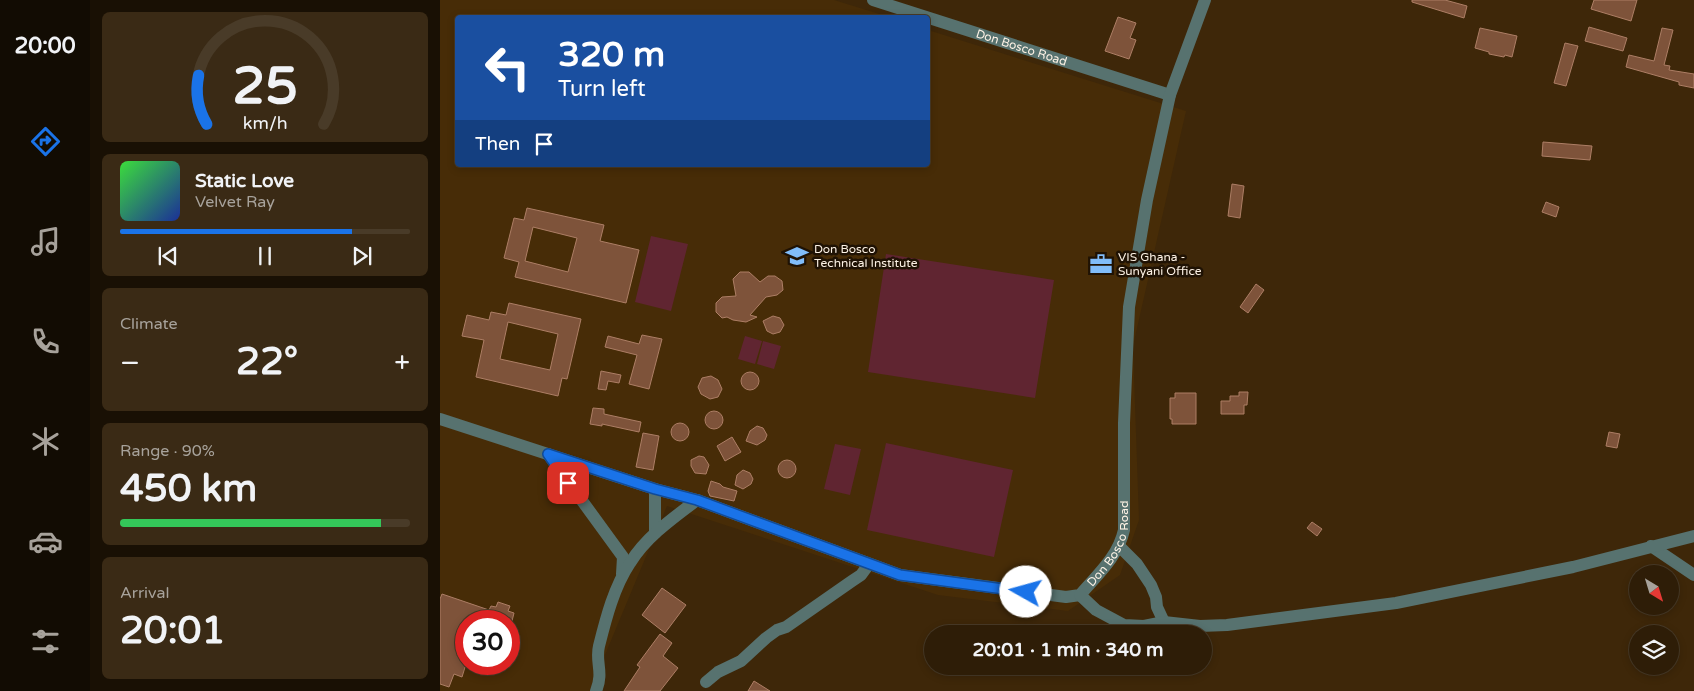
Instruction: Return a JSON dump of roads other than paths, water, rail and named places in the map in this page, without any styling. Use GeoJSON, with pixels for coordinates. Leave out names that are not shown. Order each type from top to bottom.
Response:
{"type":"FeatureCollection","features":[{"type":"Feature","properties":{"kind":"street","name":"Don Bosco Road"},"geometry":{"type":"LineString","coordinates":[[873,0],[920,15]]}},
{"type":"Feature","properties":{"kind":"street","name":"Don Bosco Road"},"geometry":{"type":"LineString","coordinates":[[440,419],[655,489],[697,500],[900,575],[1066,597],[1080,595],[1112,558],[1119,546],[1124,530],[1124,423],[1129,307],[1147,200],[1170,95],[1206,0]]}},
{"type":"Feature","properties":{"kind":"street","name":"Don Bosco Road"},"geometry":{"type":"LineString","coordinates":[[930,18],[1170,95]]}},
{"type":"Feature","properties":{"kind":"street"},"geometry":{"type":"LineString","coordinates":[[548,454],[623,557],[624,563],[621,577],[598,649],[600,675],[596,691]]}},
{"type":"Feature","properties":{"kind":"street"},"geometry":{"type":"LineString","coordinates":[[655,489],[655,533]]}},
{"type":"Feature","properties":{"kind":"street"},"geometry":{"type":"LineString","coordinates":[[621,577],[630,562],[655,533],[697,500]]}},
{"type":"Feature","properties":{"kind":"street"},"geometry":{"type":"LineString","coordinates":[[1080,595],[1096,610],[1124,625],[1144,626],[1164,622],[1200,626],[1227,625],[1396,603],[1573,567],[1694,536]]}},
{"type":"Feature","properties":{"kind":"street"},"geometry":{"type":"LineString","coordinates":[[1119,546],[1137,564],[1151,585],[1156,597],[1157,607],[1164,622]]}},
{"type":"Feature","properties":{"kind":"street"},"geometry":{"type":"LineString","coordinates":[[1651,546],[1694,575]]}},
{"type":"Feature","properties":{"kind":"street"},"geometry":{"type":"LineString","coordinates":[[706,682],[718,672],[741,661],[777,630],[786,627],[861,575],[869,564]]}},
{"type":"Feature","properties":{"kind":"place","name":"Don Bosco Technical Institute"},"geometry":{"type":"Point","coordinates":[797,256]}},
{"type":"Feature","properties":{"kind":"place","name":"VIS Ghana - Sunyani Office"},"geometry":{"type":"Point","coordinates":[1101,264]}}]}
